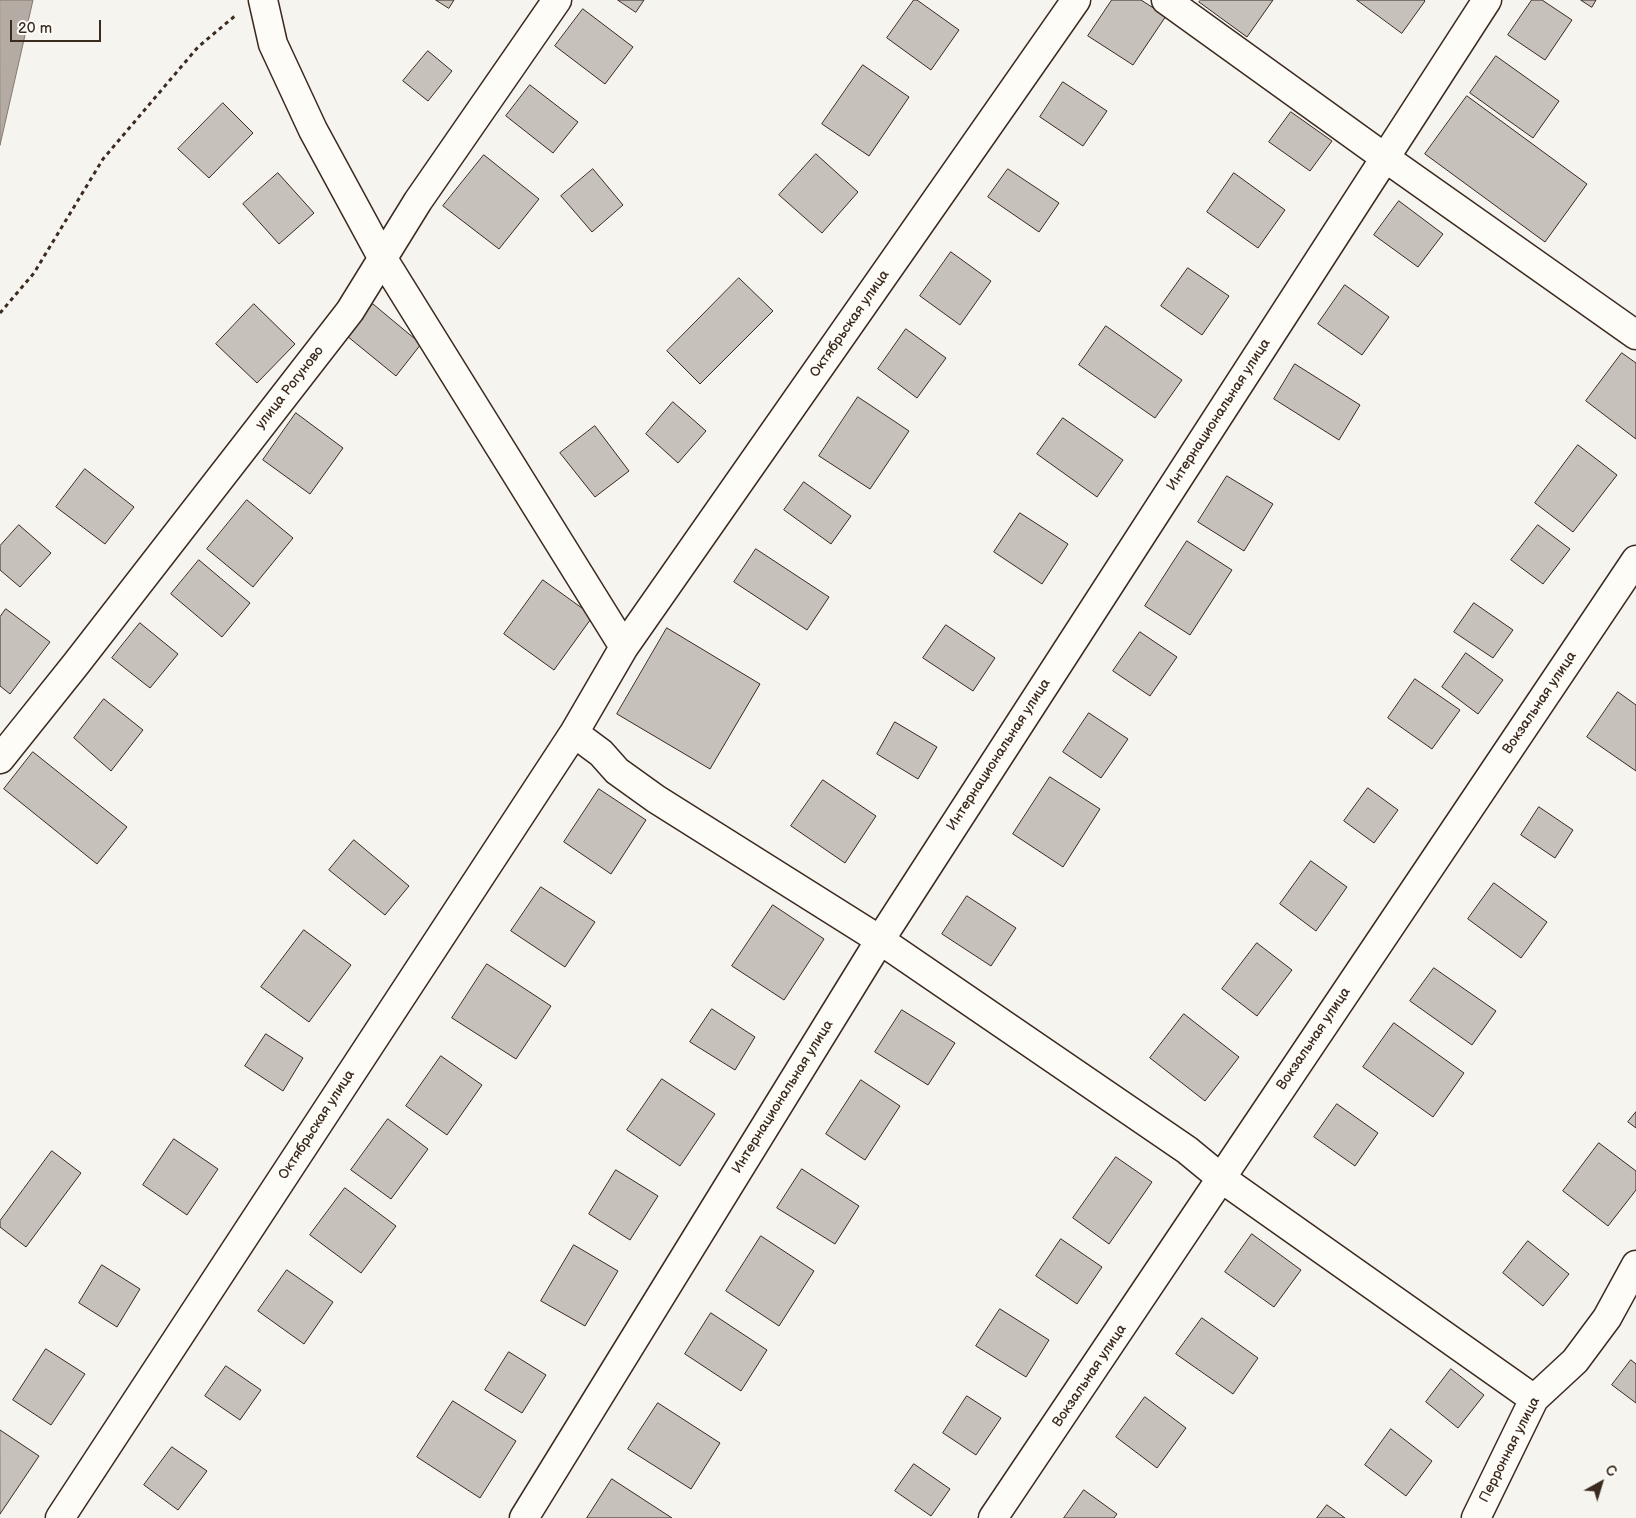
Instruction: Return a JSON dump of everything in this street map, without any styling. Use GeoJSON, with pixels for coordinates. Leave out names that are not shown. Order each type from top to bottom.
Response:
{"type":"FeatureCollection","features":[{"type":"Feature","properties":{"kind":"street","name":"улица Рогуново"},"geometry":{"type":"LineString","coordinates":[[0,759],[70,672],[350,311],[418,201],[558,0]]}},
{"type":"Feature","properties":{"kind":"street","name":"Октябрьская улица"},"geometry":{"type":"LineString","coordinates":[[60,1518],[574,733],[624,647],[1076,0]]}},
{"type":"Feature","properties":{"kind":"street"},"geometry":{"type":"LineString","coordinates":[[1166,0],[1636,335]]}},
{"type":"Feature","properties":{"kind":"street","name":"Интернациональная улица"},"geometry":{"type":"LineString","coordinates":[[524,1518],[880,940],[1487,0]]}},
{"type":"Feature","properties":{"kind":"street"},"geometry":{"type":"LineString","coordinates":[[252,6],[273,44],[309,122],[383,259],[624,647]]}},
{"type":"Feature","properties":{"kind":"street","name":"Вокзальная улица"},"geometry":{"type":"LineString","coordinates":[[993,1518],[1097,1366],[1636,560]]}},
{"type":"Feature","properties":{"kind":"street"},"geometry":{"type":"LineString","coordinates":[[574,733],[601,753],[617,771],[656,799],[880,940],[1187,1150],[1221,1178],[1534,1399]]}},
{"type":"Feature","properties":{"kind":"street","name":"Перронная улица"},"geometry":{"type":"LineString","coordinates":[[1476,1518],[1534,1399],[1575,1361],[1607,1318],[1636,1265]]}},
{"type":"Feature","properties":{"kind":"path"},"geometry":{"type":"LineString","coordinates":[[0,313],[34,273],[103,159],[198,47],[252,6]]}},
{"type":"Feature","properties":{"kind":"shaded area"},"geometry":{"type":"Polygon","coordinates":[[[0,0],[33,0],[0,145],[0,0]]]}},
{"type":"Feature","properties":{"kind":"building"},"geometry":{"type":"Polygon","coordinates":[[[436,0],[454,0],[449,8],[436,0]]]}},
{"type":"Feature","properties":{"kind":"building"},"geometry":{"type":"Polygon","coordinates":[[[618,0],[644,0],[636,12],[618,0]]]}},
{"type":"Feature","properties":{"kind":"building"},"geometry":{"type":"Polygon","coordinates":[[[914,0],[917,0],[959,30],[931,70],[887,38],[914,0]]]}},
{"type":"Feature","properties":{"kind":"building"},"geometry":{"type":"Polygon","coordinates":[[[1112,0],[1141,0],[1166,16],[1133,65],[1088,36],[1112,0]]]}},
{"type":"Feature","properties":{"kind":"building"},"geometry":{"type":"Polygon","coordinates":[[[1201,0],[1273,0],[1247,37],[1199,2],[1201,0]]]}},
{"type":"Feature","properties":{"kind":"building"},"geometry":{"type":"Polygon","coordinates":[[[1357,0],[1424,0],[1425,1],[1402,33],[1357,0]]]}},
{"type":"Feature","properties":{"kind":"building"},"geometry":{"type":"Polygon","coordinates":[[[1532,0],[1542,0],[1572,20],[1545,60],[1508,35],[1532,0]]]}},
{"type":"Feature","properties":{"kind":"building"},"geometry":{"type":"Polygon","coordinates":[[[1581,0],[1596,0],[1592,7],[1581,0]]]}},
{"type":"Feature","properties":{"kind":"building"},"geometry":{"type":"Polygon","coordinates":[[[583,9],[633,47],[605,84],[555,46],[583,9]]]}},
{"type":"Feature","properties":{"kind":"building"},"geometry":{"type":"Polygon","coordinates":[[[428,51],[452,71],[428,101],[403,81],[428,51]]]}},
{"type":"Feature","properties":{"kind":"building"},"geometry":{"type":"Polygon","coordinates":[[[1496,56],[1559,101],[1533,138],[1470,93],[1496,56]]]}},
{"type":"Feature","properties":{"kind":"building"},"geometry":{"type":"Polygon","coordinates":[[[863,65],[909,97],[869,156],[822,124],[863,65]]]}},
{"type":"Feature","properties":{"kind":"building"},"geometry":{"type":"Polygon","coordinates":[[[1063,82],[1107,111],[1083,146],[1040,117],[1063,82]]]}},
{"type":"Feature","properties":{"kind":"building"},"geometry":{"type":"Polygon","coordinates":[[[530,85],[578,122],[553,153],[506,116],[530,85]]]}},
{"type":"Feature","properties":{"kind":"building"},"geometry":{"type":"Polygon","coordinates":[[[1467,96],[1587,184],[1545,242],[1425,154],[1467,96]]]}},
{"type":"Feature","properties":{"kind":"building"},"geometry":{"type":"Polygon","coordinates":[[[223,103],[253,133],[209,178],[178,149],[223,103]]]}},
{"type":"Feature","properties":{"kind":"building"},"geometry":{"type":"Polygon","coordinates":[[[1291,112],[1332,141],[1310,171],[1269,142],[1291,112]]]}},
{"type":"Feature","properties":{"kind":"building"},"geometry":{"type":"Polygon","coordinates":[[[816,154],[858,192],[822,233],[779,195],[816,154]]]}},
{"type":"Feature","properties":{"kind":"building"},"geometry":{"type":"Polygon","coordinates":[[[484,155],[539,199],[499,249],[443,206],[484,155]]]}},
{"type":"Feature","properties":{"kind":"building"},"geometry":{"type":"Polygon","coordinates":[[[593,169],[623,205],[592,232],[561,196],[593,169]]]}},
{"type":"Feature","properties":{"kind":"building"},"geometry":{"type":"Polygon","coordinates":[[[1008,169],[1059,203],[1039,232],[988,197],[1008,169]]]}},
{"type":"Feature","properties":{"kind":"building"},"geometry":{"type":"Polygon","coordinates":[[[278,173],[314,213],[279,244],[243,204],[278,173]]]}},
{"type":"Feature","properties":{"kind":"building"},"geometry":{"type":"Polygon","coordinates":[[[1234,173],[1285,210],[1258,248],[1207,212],[1234,173]]]}},
{"type":"Feature","properties":{"kind":"building"},"geometry":{"type":"Polygon","coordinates":[[[1399,201],[1443,234],[1418,267],[1374,235],[1399,201]]]}},
{"type":"Feature","properties":{"kind":"building"},"geometry":{"type":"Polygon","coordinates":[[[951,252],[991,281],[960,325],[920,296],[951,252]]]}},
{"type":"Feature","properties":{"kind":"building"},"geometry":{"type":"Polygon","coordinates":[[[1188,268],[1229,296],[1202,335],[1161,306],[1188,268]]]}},
{"type":"Feature","properties":{"kind":"building"},"geometry":{"type":"Polygon","coordinates":[[[739,278],[773,311],[700,384],[667,351],[739,278]]]}},
{"type":"Feature","properties":{"kind":"building"},"geometry":{"type":"Polygon","coordinates":[[[1345,285],[1389,317],[1362,355],[1318,324],[1345,285]]]}},
{"type":"Feature","properties":{"kind":"building"},"geometry":{"type":"Polygon","coordinates":[[[254,304],[295,344],[257,383],[216,344],[254,304]]]}},
{"type":"Feature","properties":{"kind":"building"},"geometry":{"type":"Polygon","coordinates":[[[373,304],[421,344],[396,376],[347,336],[373,304]]]}},
{"type":"Feature","properties":{"kind":"building"},"geometry":{"type":"Polygon","coordinates":[[[1106,326],[1182,380],[1155,418],[1079,365],[1106,326]]]}},
{"type":"Feature","properties":{"kind":"building"},"geometry":{"type":"Polygon","coordinates":[[[906,329],[946,358],[917,398],[878,369],[906,329]]]}},
{"type":"Feature","properties":{"kind":"building"},"geometry":{"type":"Polygon","coordinates":[[[1622,353],[1636,363],[1636,439],[1586,401],[1622,353]]]}},
{"type":"Feature","properties":{"kind":"building"},"geometry":{"type":"Polygon","coordinates":[[[1295,364],[1360,405],[1339,440],[1274,399],[1295,364]]]}},
{"type":"Feature","properties":{"kind":"building"},"geometry":{"type":"Polygon","coordinates":[[[858,397],[909,431],[870,489],[819,456],[858,397]]]}},
{"type":"Feature","properties":{"kind":"building"},"geometry":{"type":"Polygon","coordinates":[[[673,402],[706,431],[678,463],[646,434],[673,402]]]}},
{"type":"Feature","properties":{"kind":"building"},"geometry":{"type":"Polygon","coordinates":[[[296,413],[343,448],[310,494],[263,460],[296,413]]]}},
{"type":"Feature","properties":{"kind":"building"},"geometry":{"type":"Polygon","coordinates":[[[1063,418],[1123,460],[1097,497],[1037,454],[1063,418]]]}},
{"type":"Feature","properties":{"kind":"building"},"geometry":{"type":"Polygon","coordinates":[[[595,426],[629,471],[595,497],[560,453],[595,426]]]}},
{"type":"Feature","properties":{"kind":"building"},"geometry":{"type":"Polygon","coordinates":[[[1578,445],[1617,475],[1573,532],[1535,503],[1578,445]]]}},
{"type":"Feature","properties":{"kind":"building"},"geometry":{"type":"Polygon","coordinates":[[[85,469],[134,507],[105,544],[56,507],[85,469]]]}},
{"type":"Feature","properties":{"kind":"building"},"geometry":{"type":"Polygon","coordinates":[[[1227,476],[1273,504],[1244,551],[1198,522],[1227,476]]]}},
{"type":"Feature","properties":{"kind":"building"},"geometry":{"type":"Polygon","coordinates":[[[804,482],[851,516],[831,544],[784,510],[804,482]]]}},
{"type":"Feature","properties":{"kind":"building"},"geometry":{"type":"Polygon","coordinates":[[[247,500],[293,538],[253,587],[207,549],[247,500]]]}},
{"type":"Feature","properties":{"kind":"building"},"geometry":{"type":"Polygon","coordinates":[[[1020,513],[1068,544],[1042,584],[994,552],[1020,513]]]}},
{"type":"Feature","properties":{"kind":"building"},"geometry":{"type":"Polygon","coordinates":[[[19,525],[51,553],[20,587],[0,570],[0,546],[19,525]]]}},
{"type":"Feature","properties":{"kind":"building"},"geometry":{"type":"Polygon","coordinates":[[[1538,525],[1570,549],[1543,584],[1511,560],[1538,525]]]}},
{"type":"Feature","properties":{"kind":"building"},"geometry":{"type":"Polygon","coordinates":[[[1187,541],[1232,570],[1190,635],[1145,606],[1187,541]]]}},
{"type":"Feature","properties":{"kind":"building"},"geometry":{"type":"Polygon","coordinates":[[[756,549],[829,597],[807,630],[734,582],[756,549]]]}},
{"type":"Feature","properties":{"kind":"building"},"geometry":{"type":"Polygon","coordinates":[[[199,560],[250,603],[222,637],[171,594],[199,560]]]}},
{"type":"Feature","properties":{"kind":"building"},"geometry":{"type":"Polygon","coordinates":[[[543,580],[593,616],[554,670],[504,634],[543,580]]]}},
{"type":"Feature","properties":{"kind":"building"},"geometry":{"type":"Polygon","coordinates":[[[1474,603],[1513,630],[1493,658],[1454,632],[1474,603]]]}},
{"type":"Feature","properties":{"kind":"building"},"geometry":{"type":"Polygon","coordinates":[[[6,609],[50,642],[10,694],[0,686],[0,617],[6,609]]]}},
{"type":"Feature","properties":{"kind":"building"},"geometry":{"type":"Polygon","coordinates":[[[140,623],[178,654],[150,688],[112,658],[140,623]]]}},
{"type":"Feature","properties":{"kind":"building"},"geometry":{"type":"Polygon","coordinates":[[[946,625],[995,658],[973,691],[923,658],[946,625]]]}},
{"type":"Feature","properties":{"kind":"building"},"geometry":{"type":"Polygon","coordinates":[[[667,628],[760,684],[710,769],[617,714],[667,628]]]}},
{"type":"Feature","properties":{"kind":"building"},"geometry":{"type":"Polygon","coordinates":[[[1140,632],[1177,657],[1150,696],[1113,671],[1140,632]]]}},
{"type":"Feature","properties":{"kind":"building"},"geometry":{"type":"Polygon","coordinates":[[[1466,653],[1503,680],[1478,714],[1442,687],[1466,653]]]}},
{"type":"Feature","properties":{"kind":"building"},"geometry":{"type":"Polygon","coordinates":[[[1415,679],[1460,710],[1432,749],[1388,718],[1415,679]]]}},
{"type":"Feature","properties":{"kind":"building"},"geometry":{"type":"Polygon","coordinates":[[[1618,692],[1636,705],[1636,771],[1587,737],[1618,692]]]}},
{"type":"Feature","properties":{"kind":"building"},"geometry":{"type":"Polygon","coordinates":[[[104,699],[143,730],[111,771],[74,738],[104,699]]]}},
{"type":"Feature","properties":{"kind":"building"},"geometry":{"type":"Polygon","coordinates":[[[1089,713],[1128,739],[1101,778],[1063,752],[1089,713]]]}},
{"type":"Feature","properties":{"kind":"building"},"geometry":{"type":"Polygon","coordinates":[[[895,722],[937,747],[918,779],[877,754],[895,722]]]}},
{"type":"Feature","properties":{"kind":"building"},"geometry":{"type":"Polygon","coordinates":[[[33,752],[127,827],[97,864],[4,789],[33,752]]]}},
{"type":"Feature","properties":{"kind":"building"},"geometry":{"type":"Polygon","coordinates":[[[1050,777],[1100,809],[1063,867],[1013,834],[1050,777]]]}},
{"type":"Feature","properties":{"kind":"building"},"geometry":{"type":"Polygon","coordinates":[[[823,780],[876,816],[845,863],[791,826],[823,780]]]}},
{"type":"Feature","properties":{"kind":"building"},"geometry":{"type":"Polygon","coordinates":[[[1368,788],[1398,810],[1374,843],[1344,821],[1368,788]]]}},
{"type":"Feature","properties":{"kind":"building"},"geometry":{"type":"Polygon","coordinates":[[[599,789],[646,820],[611,874],[564,842],[599,789]]]}},
{"type":"Feature","properties":{"kind":"building"},"geometry":{"type":"Polygon","coordinates":[[[1539,807],[1573,830],[1555,858],[1521,835],[1539,807]]]}},
{"type":"Feature","properties":{"kind":"building"},"geometry":{"type":"Polygon","coordinates":[[[354,840],[409,886],[385,915],[329,870],[354,840]]]}},
{"type":"Feature","properties":{"kind":"building"},"geometry":{"type":"Polygon","coordinates":[[[1311,861],[1347,887],[1316,931],[1280,904],[1311,861]]]}},
{"type":"Feature","properties":{"kind":"building"},"geometry":{"type":"Polygon","coordinates":[[[1494,883],[1547,922],[1521,958],[1468,919],[1494,883]]]}},
{"type":"Feature","properties":{"kind":"building"},"geometry":{"type":"Polygon","coordinates":[[[541,887],[595,922],[565,967],[511,931],[541,887]]]}},
{"type":"Feature","properties":{"kind":"building"},"geometry":{"type":"Polygon","coordinates":[[[967,896],[1016,928],[991,966],[942,934],[967,896]]]}},
{"type":"Feature","properties":{"kind":"building"},"geometry":{"type":"Polygon","coordinates":[[[773,905],[824,939],[784,1000],[732,966],[773,905]]]}},
{"type":"Feature","properties":{"kind":"building"},"geometry":{"type":"Polygon","coordinates":[[[304,930],[351,965],[309,1022],[261,987],[304,930]]]}},
{"type":"Feature","properties":{"kind":"building"},"geometry":{"type":"Polygon","coordinates":[[[1257,943],[1292,970],[1257,1016],[1222,989],[1257,943]]]}},
{"type":"Feature","properties":{"kind":"building"},"geometry":{"type":"Polygon","coordinates":[[[487,964],[551,1006],[516,1059],[452,1018],[487,964]]]}},
{"type":"Feature","properties":{"kind":"building"},"geometry":{"type":"Polygon","coordinates":[[[1434,968],[1496,1011],[1472,1045],[1410,1001],[1434,968]]]}},
{"type":"Feature","properties":{"kind":"building"},"geometry":{"type":"Polygon","coordinates":[[[712,1009],[755,1037],[735,1070],[690,1042],[712,1009]]]}},
{"type":"Feature","properties":{"kind":"building"},"geometry":{"type":"Polygon","coordinates":[[[902,1010],[955,1043],[928,1085],[875,1052],[902,1010]]]}},
{"type":"Feature","properties":{"kind":"building"},"geometry":{"type":"Polygon","coordinates":[[[1184,1014],[1239,1057],[1205,1101],[1150,1058],[1184,1014]]]}},
{"type":"Feature","properties":{"kind":"building"},"geometry":{"type":"Polygon","coordinates":[[[1394,1023],[1464,1073],[1433,1117],[1363,1067],[1394,1023]]]}},
{"type":"Feature","properties":{"kind":"building"},"geometry":{"type":"Polygon","coordinates":[[[266,1034],[303,1058],[283,1091],[245,1066],[266,1034]]]}},
{"type":"Feature","properties":{"kind":"building"},"geometry":{"type":"Polygon","coordinates":[[[441,1056],[482,1085],[447,1135],[406,1106],[441,1056]]]}},
{"type":"Feature","properties":{"kind":"building"},"geometry":{"type":"Polygon","coordinates":[[[662,1079],[715,1114],[680,1166],[627,1130],[662,1079]]]}},
{"type":"Feature","properties":{"kind":"building"},"geometry":{"type":"Polygon","coordinates":[[[861,1080],[900,1106],[865,1160],[826,1134],[861,1080]]]}},
{"type":"Feature","properties":{"kind":"building"},"geometry":{"type":"Polygon","coordinates":[[[1337,1104],[1378,1133],[1355,1166],[1314,1137],[1337,1104]]]}},
{"type":"Feature","properties":{"kind":"building"},"geometry":{"type":"Polygon","coordinates":[[[1636,1112],[1636,1128],[1628,1122],[1636,1112]]]}},
{"type":"Feature","properties":{"kind":"building"},"geometry":{"type":"Polygon","coordinates":[[[388,1119],[428,1149],[391,1199],[351,1170],[388,1119]]]}},
{"type":"Feature","properties":{"kind":"building"},"geometry":{"type":"Polygon","coordinates":[[[174,1139],[218,1169],[187,1215],[143,1185],[174,1139]]]}},
{"type":"Feature","properties":{"kind":"building"},"geometry":{"type":"Polygon","coordinates":[[[1599,1143],[1636,1171],[1636,1190],[1608,1226],[1563,1191],[1599,1143]]]}},
{"type":"Feature","properties":{"kind":"building"},"geometry":{"type":"Polygon","coordinates":[[[52,1151],[81,1173],[26,1247],[0,1227],[0,1221],[52,1151]]]}},
{"type":"Feature","properties":{"kind":"building"},"geometry":{"type":"Polygon","coordinates":[[[1116,1157],[1152,1182],[1109,1244],[1073,1218],[1116,1157]]]}},
{"type":"Feature","properties":{"kind":"building"},"geometry":{"type":"Polygon","coordinates":[[[802,1169],[859,1206],[835,1244],[777,1208],[802,1169]]]}},
{"type":"Feature","properties":{"kind":"building"},"geometry":{"type":"Polygon","coordinates":[[[616,1170],[658,1196],[630,1240],[589,1214],[616,1170]]]}},
{"type":"Feature","properties":{"kind":"building"},"geometry":{"type":"Polygon","coordinates":[[[345,1188],[396,1226],[361,1273],[310,1235],[345,1188]]]}},
{"type":"Feature","properties":{"kind":"building"},"geometry":{"type":"Polygon","coordinates":[[[1252,1234],[1301,1270],[1274,1307],[1225,1272],[1252,1234]]]}},
{"type":"Feature","properties":{"kind":"building"},"geometry":{"type":"Polygon","coordinates":[[[761,1236],[814,1271],[779,1326],[726,1291],[761,1236]]]}},
{"type":"Feature","properties":{"kind":"building"},"geometry":{"type":"Polygon","coordinates":[[[1061,1239],[1102,1267],[1077,1304],[1036,1276],[1061,1239]]]}},
{"type":"Feature","properties":{"kind":"building"},"geometry":{"type":"Polygon","coordinates":[[[1528,1241],[1569,1274],[1543,1306],[1503,1273],[1528,1241]]]}},
{"type":"Feature","properties":{"kind":"building"},"geometry":{"type":"Polygon","coordinates":[[[574,1245],[618,1271],[585,1326],[541,1301],[574,1245]]]}},
{"type":"Feature","properties":{"kind":"building"},"geometry":{"type":"Polygon","coordinates":[[[102,1265],[140,1289],[117,1327],[79,1303],[102,1265]]]}},
{"type":"Feature","properties":{"kind":"building"},"geometry":{"type":"Polygon","coordinates":[[[287,1270],[333,1302],[304,1344],[258,1311],[287,1270]]]}},
{"type":"Feature","properties":{"kind":"building"},"geometry":{"type":"Polygon","coordinates":[[[1000,1309],[1049,1340],[1026,1377],[976,1346],[1000,1309]]]}},
{"type":"Feature","properties":{"kind":"building"},"geometry":{"type":"Polygon","coordinates":[[[711,1313],[767,1350],[741,1391],[685,1354],[711,1313]]]}},
{"type":"Feature","properties":{"kind":"building"},"geometry":{"type":"Polygon","coordinates":[[[1202,1318],[1258,1358],[1233,1394],[1176,1354],[1202,1318]]]}},
{"type":"Feature","properties":{"kind":"building"},"geometry":{"type":"Polygon","coordinates":[[[46,1349],[85,1374],[51,1425],[13,1400],[46,1349]]]}},
{"type":"Feature","properties":{"kind":"building"},"geometry":{"type":"Polygon","coordinates":[[[509,1352],[546,1375],[522,1413],[485,1390],[509,1352]]]}},
{"type":"Feature","properties":{"kind":"building"},"geometry":{"type":"Polygon","coordinates":[[[1631,1360],[1636,1364],[1636,1403],[1612,1385],[1631,1360]]]}},
{"type":"Feature","properties":{"kind":"building"},"geometry":{"type":"Polygon","coordinates":[[[226,1366],[261,1390],[240,1420],[205,1396],[226,1366]]]}},
{"type":"Feature","properties":{"kind":"building"},"geometry":{"type":"Polygon","coordinates":[[[1451,1369],[1484,1395],[1458,1428],[1426,1402],[1451,1369]]]}},
{"type":"Feature","properties":{"kind":"building"},"geometry":{"type":"Polygon","coordinates":[[[967,1396],[1001,1418],[976,1455],[943,1433],[967,1396]]]}},
{"type":"Feature","properties":{"kind":"building"},"geometry":{"type":"Polygon","coordinates":[[[1145,1397],[1186,1428],[1157,1468],[1116,1437],[1145,1397]]]}},
{"type":"Feature","properties":{"kind":"building"},"geometry":{"type":"Polygon","coordinates":[[[453,1401],[516,1441],[480,1498],[417,1457],[453,1401]]]}},
{"type":"Feature","properties":{"kind":"building"},"geometry":{"type":"Polygon","coordinates":[[[658,1403],[720,1443],[691,1489],[628,1449],[658,1403]]]}},
{"type":"Feature","properties":{"kind":"building"},"geometry":{"type":"Polygon","coordinates":[[[1391,1429],[1432,1461],[1406,1496],[1365,1465],[1391,1429]]]}},
{"type":"Feature","properties":{"kind":"building"},"geometry":{"type":"Polygon","coordinates":[[[0,1430],[39,1456],[0,1514],[0,1430]]]}},
{"type":"Feature","properties":{"kind":"building"},"geometry":{"type":"Polygon","coordinates":[[[172,1447],[207,1471],[178,1510],[144,1485],[172,1447]]]}},
{"type":"Feature","properties":{"kind":"building"},"geometry":{"type":"Polygon","coordinates":[[[914,1464],[950,1489],[931,1516],[895,1491],[914,1464]]]}},
{"type":"Feature","properties":{"kind":"building"},"geometry":{"type":"Polygon","coordinates":[[[612,1479],[672,1518],[587,1518],[612,1479]]]}},
{"type":"Feature","properties":{"kind":"building"},"geometry":{"type":"Polygon","coordinates":[[[1084,1490],[1117,1514],[1114,1518],[1064,1518],[1084,1490]]]}},
{"type":"Feature","properties":{"kind":"building"},"geometry":{"type":"Polygon","coordinates":[[[1327,1505],[1345,1518],[1317,1518],[1327,1505]]]}}]}
